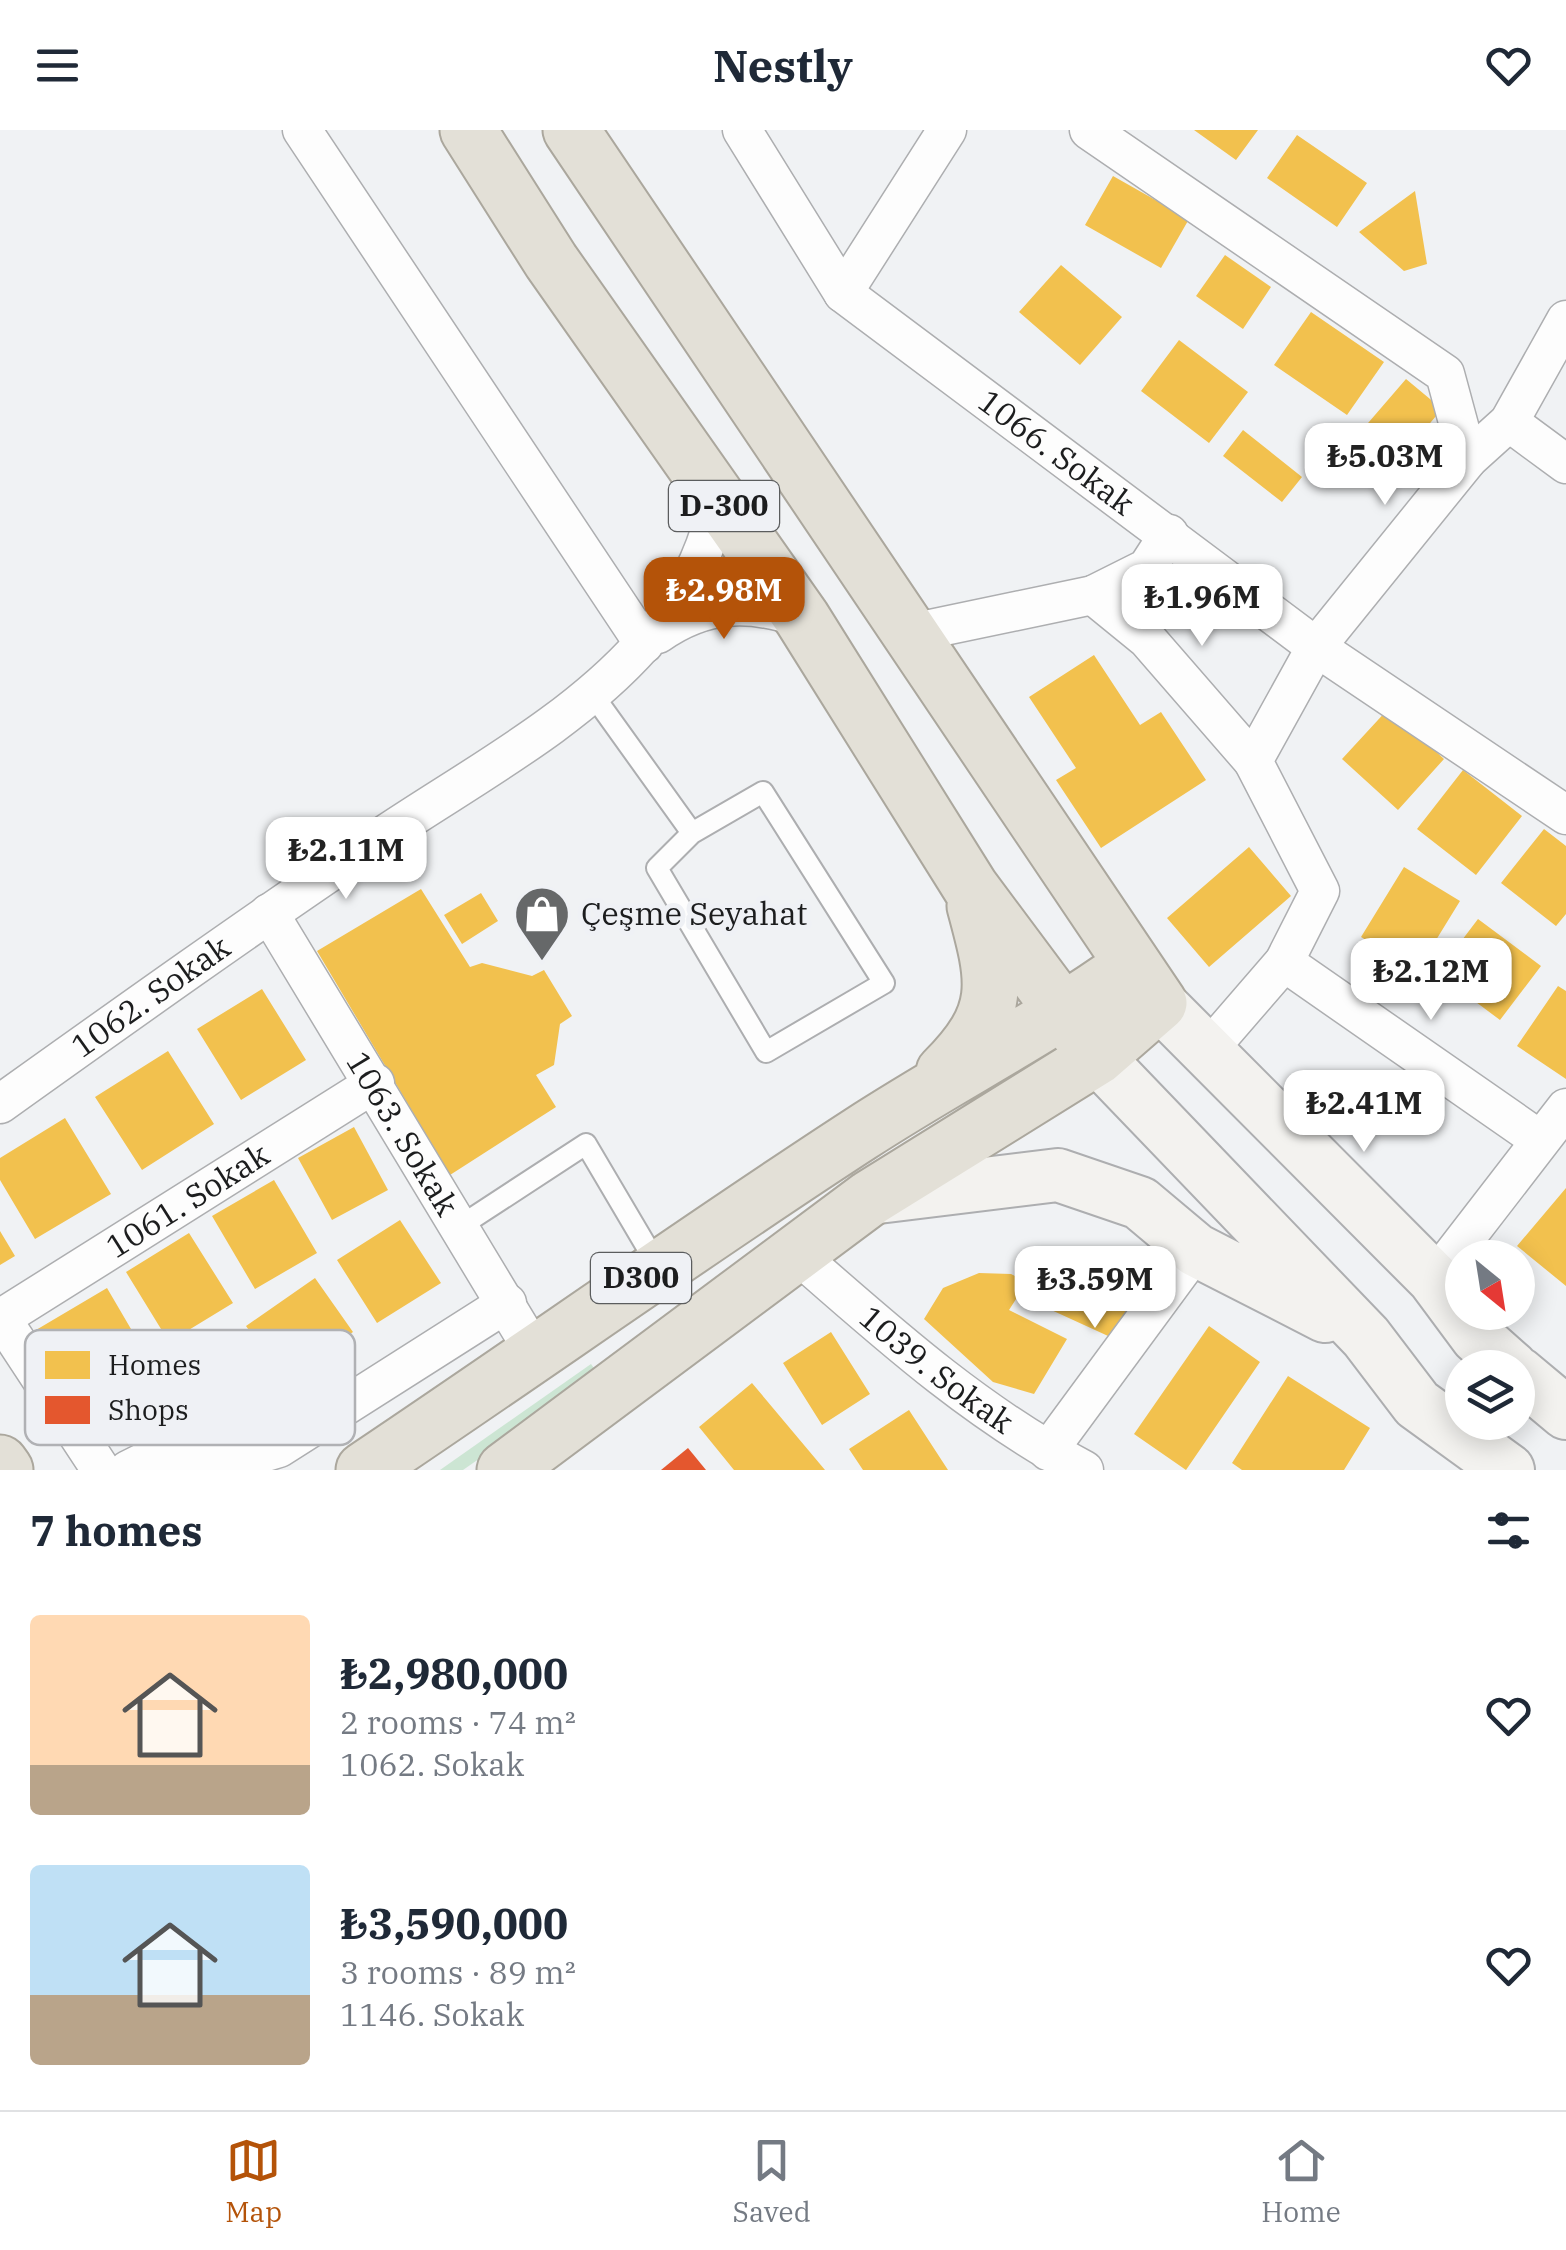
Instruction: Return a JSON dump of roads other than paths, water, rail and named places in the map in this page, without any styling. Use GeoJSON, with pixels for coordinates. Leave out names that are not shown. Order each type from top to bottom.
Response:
{"type":"FeatureCollection","features":[{"type":"Feature","properties":{"kind":"highway","name":"D-300"},"geometry":{"type":"LineString","coordinates":[[468,130],[551,261],[802,618],[971,888],[991,963],[989,1008],[974,1042],[922,1093]]}},
{"type":"Feature","properties":{"kind":"highway","name":"D-300"},"geometry":{"type":"LineString","coordinates":[[571,130],[1145,985]]}},
{"type":"Feature","properties":{"kind":"highway"},"geometry":{"type":"LineString","coordinates":[[971,888],[1097,1058]]}},
{"type":"Feature","properties":{"kind":"highway"},"geometry":{"type":"LineString","coordinates":[[922,1093],[1064,1014],[1145,985]]}},
{"type":"Feature","properties":{"kind":"highway"},"geometry":{"type":"LineString","coordinates":[[870,1198],[1097,1058],[1145,985]]}},
{"type":"Feature","properties":{"kind":"highway","name":"D300"},"geometry":{"type":"LineString","coordinates":[[364,1470],[536,1355],[658,1266],[922,1093]]}},
{"type":"Feature","properties":{"kind":"highway","name":"D300"},"geometry":{"type":"LineString","coordinates":[[505,1470],[870,1198]]}},
{"type":"Feature","properties":{"kind":"highway"},"geometry":{"type":"LineString","coordinates":[[0,1463],[4,1470]]}},
{"type":"Feature","properties":{"kind":"main road"},"geometry":{"type":"LineString","coordinates":[[1145,985],[1434,1279],[1477,1337],[1492,1350]]}},
{"type":"Feature","properties":{"kind":"main road"},"geometry":{"type":"LineString","coordinates":[[1097,1058],[1366,1336],[1417,1404],[1508,1470]]}},
{"type":"Feature","properties":{"kind":"main road"},"geometry":{"type":"LineString","coordinates":[[870,1198],[1058,1176],[1140,1202],[1196,1250],[1366,1336]]}},
{"type":"Feature","properties":{"kind":"street"},"geometry":{"type":"LineString","coordinates":[[302,130],[644,644]]}},
{"type":"Feature","properties":{"kind":"street"},"geometry":{"type":"LineString","coordinates":[[742,130],[842,294],[947,130]]}},
{"type":"Feature","properties":{"kind":"street"},"geometry":{"type":"LineString","coordinates":[[1089,130],[1445,374],[1468,458]]}},
{"type":"Feature","properties":{"kind":"street","name":"1066. Sokak"},"geometry":{"type":"LineString","coordinates":[[842,294],[1170,534],[1316,647],[1566,815]]}},
{"type":"Feature","properties":{"kind":"street"},"geometry":{"type":"LineString","coordinates":[[1253,761],[1316,647],[1468,458],[1509,422],[1566,320]]}},
{"type":"Feature","properties":{"kind":"street"},"geometry":{"type":"LineString","coordinates":[[1509,422],[1566,464]]}},
{"type":"Feature","properties":{"kind":"street"},"geometry":{"type":"LineString","coordinates":[[644,644],[678,600],[708,549],[719,498]]}},
{"type":"Feature","properties":{"kind":"street"},"geometry":{"type":"LineString","coordinates":[[911,633],[1092,595],[1147,568],[1170,534]]}},
{"type":"Feature","properties":{"kind":"street"},"geometry":{"type":"LineString","coordinates":[[1092,595],[1146,640],[1253,761],[1320,891],[1284,962],[1207,1051]]}},
{"type":"Feature","properties":{"kind":"street"},"geometry":{"type":"LineString","coordinates":[[644,644],[686,615],[733,606],[764,605],[802,618]]}},
{"type":"Feature","properties":{"kind":"street","name":"1062. Sokak"},"geometry":{"type":"LineString","coordinates":[[0,1104],[269,913],[593,694],[644,644]]}},
{"type":"Feature","properties":{"kind":"street","name":"1063. Sokak"},"geometry":{"type":"LineString","coordinates":[[269,913],[462,1225],[536,1355]]}},
{"type":"Feature","properties":{"kind":"street"},"geometry":{"type":"LineString","coordinates":[[1284,962],[1540,1140]]}},
{"type":"Feature","properties":{"kind":"street","name":"1061. Sokak"},"geometry":{"type":"LineString","coordinates":[[1,1319],[375,1082]]}},
{"type":"Feature","properties":{"kind":"street"},"geometry":{"type":"LineString","coordinates":[[1434,1279],[1566,1108]]}},
{"type":"Feature","properties":{"kind":"street"},"geometry":{"type":"LineString","coordinates":[[1048,1452],[1196,1250]]}},
{"type":"Feature","properties":{"kind":"street","name":"1039. Sokak"},"geometry":{"type":"LineString","coordinates":[[798,1255],[924,1366],[1048,1452],[1084,1470]]}},
{"type":"Feature","properties":{"kind":"street"},"geometry":{"type":"LineString","coordinates":[[355,1399],[507,1302]]}},
{"type":"Feature","properties":{"kind":"street"},"geometry":{"type":"LineString","coordinates":[[1,1319],[25,1356]]}},
{"type":"Feature","properties":{"kind":"street"},"geometry":{"type":"LineString","coordinates":[[84,1445],[100,1470]]}},
{"type":"Feature","properties":{"kind":"street"},"geometry":{"type":"LineString","coordinates":[[128,1470],[152,1458],[223,1465],[283,1445]]}},
{"type":"Feature","properties":{"kind":"lane"},"geometry":{"type":"LineString","coordinates":[[593,694],[692,833]]}},
{"type":"Feature","properties":{"kind":"lane"},"geometry":{"type":"LineString","coordinates":[[763,792],[884,983],[766,1052],[657,868],[692,833],[763,792]]}},
{"type":"Feature","properties":{"kind":"lane"},"geometry":{"type":"LineString","coordinates":[[462,1225],[586,1144],[658,1266]]}},
{"type":"Feature","properties":{"kind":"place","name":"Çeşme Seyahat"},"geometry":{"type":"Point","coordinates":[542,963]}}]}
